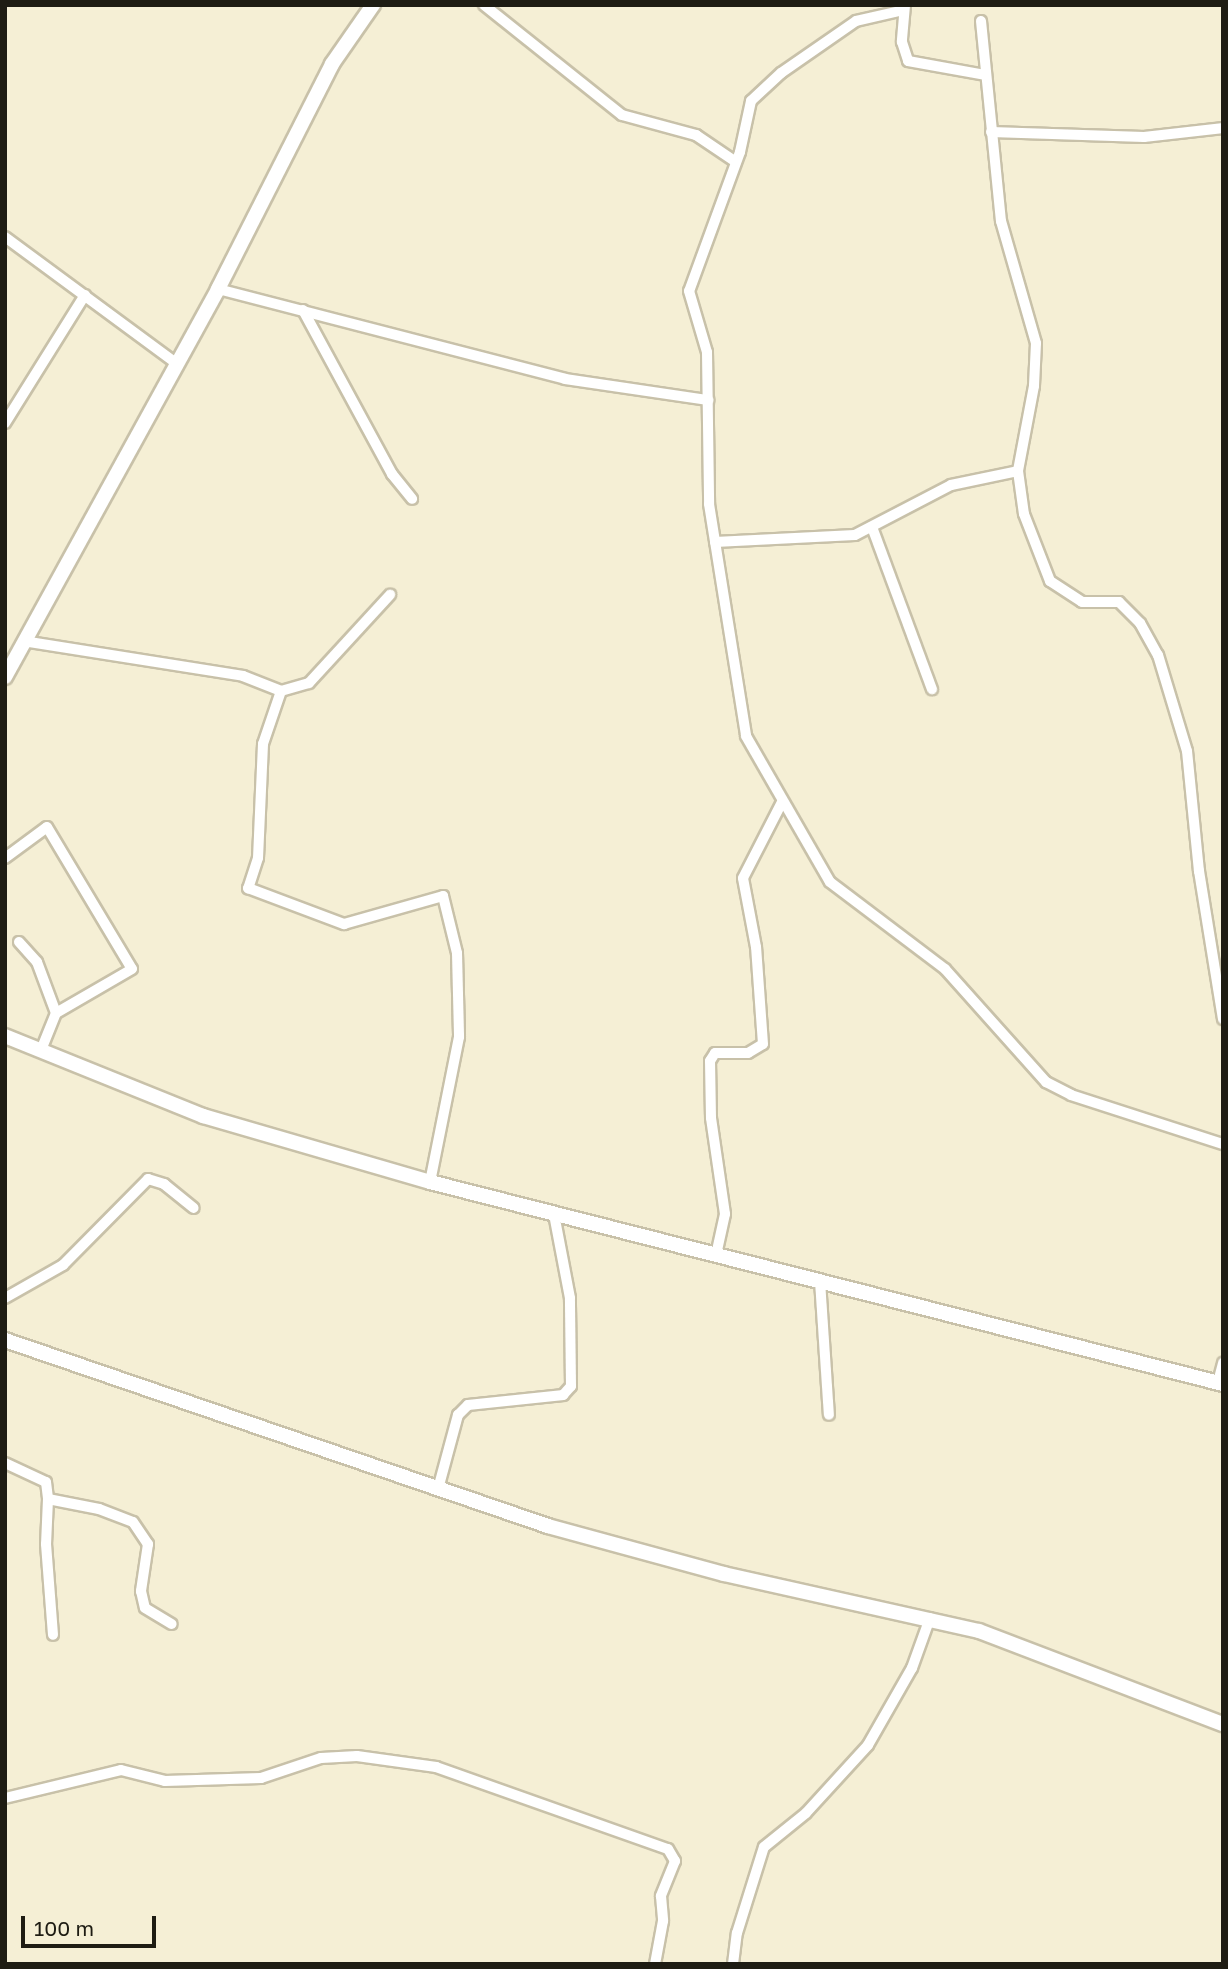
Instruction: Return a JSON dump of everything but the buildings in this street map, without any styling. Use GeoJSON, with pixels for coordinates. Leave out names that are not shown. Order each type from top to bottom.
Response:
{"type":"FeatureCollection","features":[{"type":"Feature","properties":{"kind":"street"},"geometry":{"type":"LineString","coordinates":[[5,677],[218,289],[332,64],[373,5]]}},
{"type":"Feature","properties":{"kind":"street"},"geometry":{"type":"LineString","coordinates":[[484,5],[622,115],[695,135],[736,162]]}},
{"type":"Feature","properties":{"kind":"street"},"geometry":{"type":"LineString","coordinates":[[985,75],[908,61],[902,43],[904,8],[856,21],[781,73],[751,101],[736,162],[689,291],[708,352],[709,504],[746,736],[830,882],[945,969],[1046,1082],[1071,1095],[1223,1144]]}},
{"type":"Feature","properties":{"kind":"street"},"geometry":{"type":"LineString","coordinates":[[981,21],[1001,221],[1035,343],[1034,386],[1018,471],[1024,513],[1050,580],[1062,593],[1082,602],[1119,603],[1140,623],[1158,655],[1187,751],[1199,871],[1223,1020]]}},
{"type":"Feature","properties":{"kind":"street"},"geometry":{"type":"LineString","coordinates":[[991,132],[1144,138],[1223,128]]}},
{"type":"Feature","properties":{"kind":"street"},"geometry":{"type":"LineString","coordinates":[[5,237],[177,365]]}},
{"type":"Feature","properties":{"kind":"street"},"geometry":{"type":"LineString","coordinates":[[218,289],[565,379],[708,400]]}},
{"type":"Feature","properties":{"kind":"street"},"geometry":{"type":"LineString","coordinates":[[5,424],[85,295]]}},
{"type":"Feature","properties":{"kind":"street"},"geometry":{"type":"LineString","coordinates":[[303,310],[392,474],[412,499]]}},
{"type":"Feature","properties":{"kind":"street"},"geometry":{"type":"LineString","coordinates":[[715,542],[821,540],[855,536],[951,485],[1018,471]]}},
{"type":"Feature","properties":{"kind":"street"},"geometry":{"type":"LineString","coordinates":[[872,527],[932,689]]}},
{"type":"Feature","properties":{"kind":"street"},"geometry":{"type":"LineString","coordinates":[[23,641],[243,677],[281,691],[309,683],[390,594]]}},
{"type":"Feature","properties":{"kind":"street"},"geometry":{"type":"LineString","coordinates":[[281,691],[263,744],[258,858],[248,888],[344,924],[443,896],[457,953],[459,1037],[430,1182]]}},
{"type":"Feature","properties":{"kind":"street"},"geometry":{"type":"LineString","coordinates":[[716,1255],[724,1214],[709,1104],[710,1061],[715,1053],[748,1054],[763,1044],[756,947],[743,878],[782,802]]}},
{"type":"Feature","properties":{"kind":"street"},"geometry":{"type":"LineString","coordinates":[[5,858],[47,827],[132,969],[57,1013],[41,1050]]}},
{"type":"Feature","properties":{"kind":"street"},"geometry":{"type":"LineString","coordinates":[[19,942],[37,962],[57,1013]]}},
{"type":"Feature","properties":{"kind":"street"},"geometry":{"type":"LineString","coordinates":[[5,1037],[203,1116],[430,1182],[1221,1383],[1223,1363]]}},
{"type":"Feature","properties":{"kind":"street"},"geometry":{"type":"LineString","coordinates":[[5,1298],[63,1265],[148,1179],[164,1184],[194,1208]]}},
{"type":"Feature","properties":{"kind":"street"},"geometry":{"type":"LineString","coordinates":[[438,1489],[458,1415],[468,1405],[563,1395],[571,1386],[570,1298],[554,1214]]}},
{"type":"Feature","properties":{"kind":"street"},"geometry":{"type":"LineString","coordinates":[[820,1281],[828,1415]]}},
{"type":"Feature","properties":{"kind":"street"},"geometry":{"type":"LineString","coordinates":[[5,1340],[438,1489],[622,1548],[930,1618],[1047,1654],[1223,1724]]}},
{"type":"Feature","properties":{"kind":"street"},"geometry":{"type":"LineString","coordinates":[[5,1463],[46,1482],[46,1544],[53,1636]]}},
{"type":"Feature","properties":{"kind":"street"},"geometry":{"type":"LineString","coordinates":[[48,1499],[99,1509],[133,1522],[148,1544],[141,1591],[145,1608],[172,1624]]}},
{"type":"Feature","properties":{"kind":"street"},"geometry":{"type":"LineString","coordinates":[[733,1964],[737,1933],[764,1847],[806,1814],[868,1745],[912,1668],[930,1618]]}},
{"type":"Feature","properties":{"kind":"street"},"geometry":{"type":"LineString","coordinates":[[5,1798],[121,1770],[165,1781],[261,1778],[321,1758],[357,1756],[436,1767],[668,1849],[675,1861],[661,1896],[663,1921],[655,1964]]}}]}
